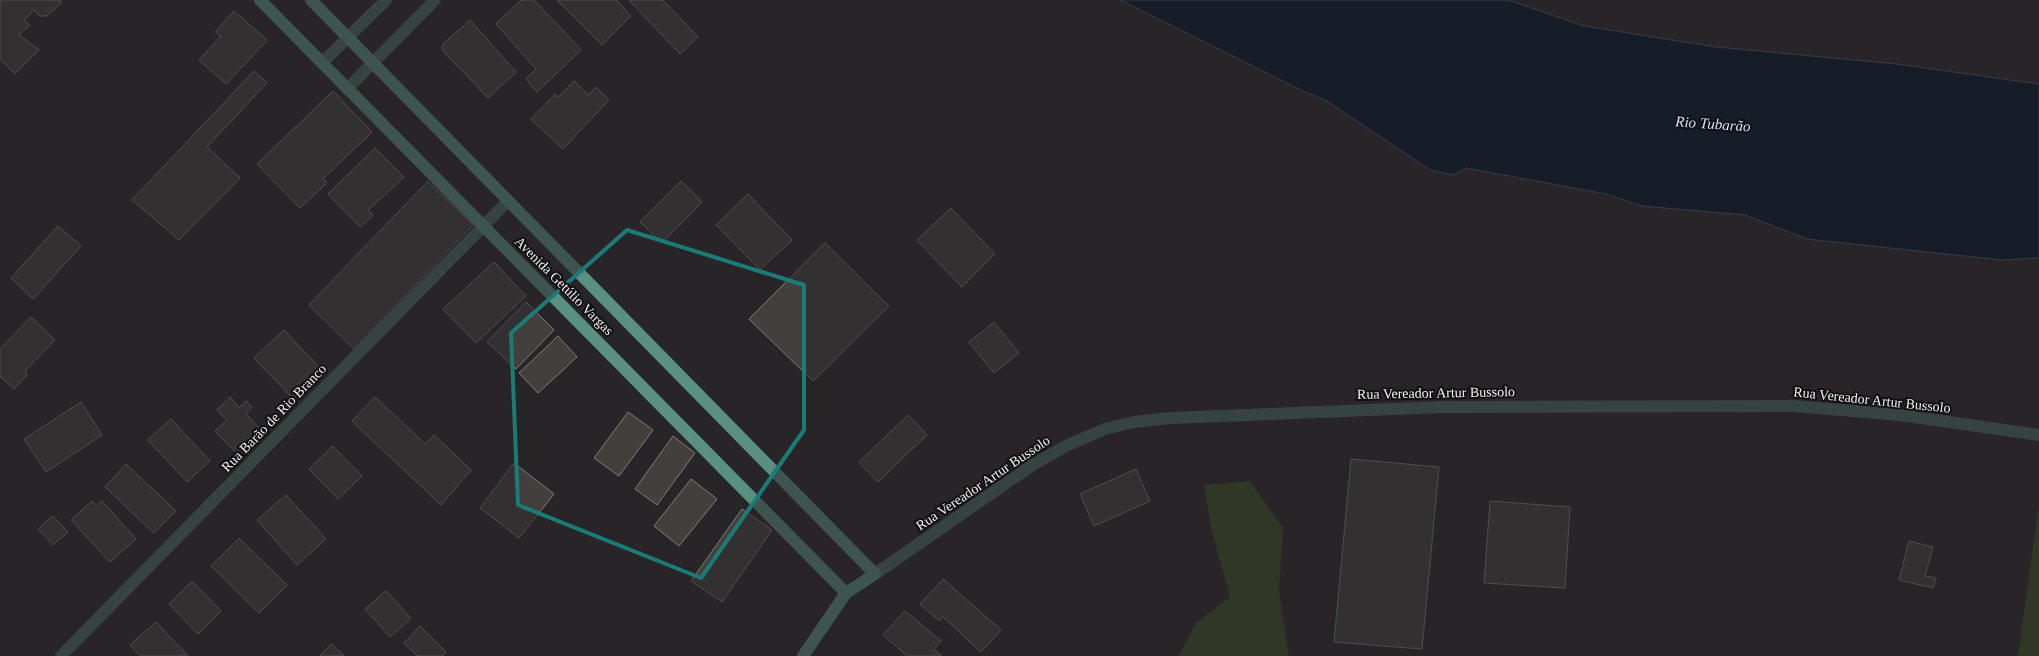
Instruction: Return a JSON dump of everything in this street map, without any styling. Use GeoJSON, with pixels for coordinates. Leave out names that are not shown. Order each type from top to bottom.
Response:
{"type":"FeatureCollection","features":[{"type":"Feature","properties":{"kind":"street","name":"Avenida Getúlio Vargas"},"geometry":{"type":"LineString","coordinates":[[260,0],[846,593]]}},
{"type":"Feature","properties":{"kind":"street","name":"Avenida Getúlio Vargas"},"geometry":{"type":"LineString","coordinates":[[312,0],[875,574]]}},
{"type":"Feature","properties":{"kind":"street"},"geometry":{"type":"LineString","coordinates":[[322,63],[386,0]]}},
{"type":"Feature","properties":{"kind":"street"},"geometry":{"type":"LineString","coordinates":[[347,89],[435,0]]}},
{"type":"Feature","properties":{"kind":"street","name":"Rua Barão de Rio Branco"},"geometry":{"type":"LineString","coordinates":[[61,656],[508,201]]}},
{"type":"Feature","properties":{"kind":"street","name":"Rua Vereador Artur Bussolo"},"geometry":{"type":"LineString","coordinates":[[875,574],[1034,464],[1068,445],[1105,429],[1134,422],[1170,418],[1398,408],[1794,406],[1900,415],[2039,436]]}},
{"type":"Feature","properties":{"kind":"street"},"geometry":{"type":"LineString","coordinates":[[803,656],[846,593],[875,574]]}},
{"type":"Feature","properties":{"kind":"highlighted area"},"geometry":{"type":"Polygon","coordinates":[[[627,230],[804,285],[804,430],[701,578],[518,505],[511,333],[627,230]]]}},
{"type":"Feature","properties":{"kind":"green space"},"geometry":{"type":"Polygon","coordinates":[[[1250,481],[1283,528],[1279,592],[1289,656],[1179,656],[1196,623],[1230,597],[1211,528],[1204,485],[1250,481]]]}},
{"type":"Feature","properties":{"kind":"green space"},"geometry":{"type":"Polygon","coordinates":[[[2039,503],[2039,656],[2018,656],[2039,503]]]}},
{"type":"Feature","properties":{"kind":"water","name":"Rio Tubarão"},"geometry":{"type":"Polygon","coordinates":[[[1120,0],[1508,0],[1584,26],[1716,47],[1897,64],[2039,84],[2039,258],[2002,260],[1807,239],[1745,215],[1642,206],[1606,194],[1466,168],[1453,175],[1430,170],[1325,100],[1303,91],[1120,0]]]}},
{"type":"Feature","properties":{"kind":"building"},"geometry":{"type":"Polygon","coordinates":[[[0,0],[61,0],[61,3],[47,16],[40,16],[34,10],[24,20],[30,25],[19,35],[39,50],[15,74],[0,59],[0,0]]]}},
{"type":"Feature","properties":{"kind":"building"},"geometry":{"type":"Polygon","coordinates":[[[521,0],[534,0],[581,50],[537,92],[526,79],[536,69],[496,24],[521,0]]]}},
{"type":"Feature","properties":{"kind":"building"},"geometry":{"type":"Polygon","coordinates":[[[557,0],[616,0],[631,16],[602,45],[557,0]]]}},
{"type":"Feature","properties":{"kind":"building"},"geometry":{"type":"Polygon","coordinates":[[[629,0],[663,0],[698,37],[680,54],[629,0]]]}},
{"type":"Feature","properties":{"kind":"building"},"geometry":{"type":"Polygon","coordinates":[[[234,11],[267,40],[226,84],[199,60],[221,36],[215,32],[234,11]]]}},
{"type":"Feature","properties":{"kind":"building"},"geometry":{"type":"Polygon","coordinates":[[[470,20],[516,72],[488,98],[443,51],[442,45],[470,20]]]}},
{"type":"Feature","properties":{"kind":"building"},"geometry":{"type":"Polygon","coordinates":[[[254,71],[267,83],[207,147],[240,178],[179,240],[132,200],[254,71]]]}},
{"type":"Feature","properties":{"kind":"building"},"geometry":{"type":"Polygon","coordinates":[[[574,81],[589,95],[596,87],[609,100],[563,149],[531,119],[555,94],[558,97],[574,81]]]}},
{"type":"Feature","properties":{"kind":"building"},"geometry":{"type":"Polygon","coordinates":[[[333,91],[372,132],[323,179],[327,183],[300,208],[257,164],[333,91]]]}},
{"type":"Feature","properties":{"kind":"building"},"geometry":{"type":"Polygon","coordinates":[[[375,148],[404,177],[368,210],[373,215],[360,227],[328,194],[375,148]]]}},
{"type":"Feature","properties":{"kind":"building"},"geometry":{"type":"Polygon","coordinates":[[[428,181],[473,225],[354,349],[309,305],[428,181]]]}},
{"type":"Feature","properties":{"kind":"building"},"geometry":{"type":"Polygon","coordinates":[[[681,181],[702,202],[662,243],[640,222],[681,181]]]}},
{"type":"Feature","properties":{"kind":"building"},"geometry":{"type":"Polygon","coordinates":[[[748,194],[792,240],[760,270],[716,225],[748,194]]]}},
{"type":"Feature","properties":{"kind":"building"},"geometry":{"type":"Polygon","coordinates":[[[951,208],[995,254],[962,287],[917,240],[951,208]]]}},
{"type":"Feature","properties":{"kind":"building"},"geometry":{"type":"Polygon","coordinates":[[[58,226],[81,246],[33,299],[11,278],[58,226]]]}},
{"type":"Feature","properties":{"kind":"building"},"geometry":{"type":"Polygon","coordinates":[[[825,243],[889,306],[813,381],[749,319],[825,243]]]}},
{"type":"Feature","properties":{"kind":"building"},"geometry":{"type":"Polygon","coordinates":[[[494,262],[526,296],[476,343],[443,309],[494,262]]]}},
{"type":"Feature","properties":{"kind":"building"},"geometry":{"type":"Polygon","coordinates":[[[526,302],[554,330],[516,369],[487,342],[526,302]]]}},
{"type":"Feature","properties":{"kind":"building"},"geometry":{"type":"Polygon","coordinates":[[[31,317],[55,340],[25,371],[27,375],[14,389],[0,376],[0,349],[31,317]]]}},
{"type":"Feature","properties":{"kind":"building"},"geometry":{"type":"Polygon","coordinates":[[[994,322],[1019,353],[994,373],[969,342],[994,322]]]}},
{"type":"Feature","properties":{"kind":"building"},"geometry":{"type":"Polygon","coordinates":[[[284,330],[323,371],[293,399],[254,358],[284,330]]]}},
{"type":"Feature","properties":{"kind":"building"},"geometry":{"type":"Polygon","coordinates":[[[558,336],[577,357],[538,393],[519,373],[558,336]]]}},
{"type":"Feature","properties":{"kind":"building"},"geometry":{"type":"Polygon","coordinates":[[[230,397],[239,408],[246,401],[252,407],[246,414],[260,429],[236,453],[215,431],[227,420],[217,410],[230,397]]]}},
{"type":"Feature","properties":{"kind":"building"},"geometry":{"type":"Polygon","coordinates":[[[375,397],[425,444],[434,435],[471,470],[441,505],[352,421],[375,397]]]}},
{"type":"Feature","properties":{"kind":"building"},"geometry":{"type":"Polygon","coordinates":[[[81,402],[102,435],[46,472],[24,439],[81,402]]]}},
{"type":"Feature","properties":{"kind":"building"},"geometry":{"type":"Polygon","coordinates":[[[628,412],[653,430],[619,476],[594,458],[628,412]]]}},
{"type":"Feature","properties":{"kind":"building"},"geometry":{"type":"Polygon","coordinates":[[[908,415],[927,435],[878,482],[859,462],[908,415]]]}},
{"type":"Feature","properties":{"kind":"building"},"geometry":{"type":"Polygon","coordinates":[[[171,419],[210,461],[187,482],[148,440],[171,419]]]}},
{"type":"Feature","properties":{"kind":"building"},"geometry":{"type":"Polygon","coordinates":[[[673,436],[695,453],[657,505],[635,489],[673,436]]]}},
{"type":"Feature","properties":{"kind":"building"},"geometry":{"type":"Polygon","coordinates":[[[333,446],[362,476],[338,499],[309,469],[333,446]]]}},
{"type":"Feature","properties":{"kind":"building"},"geometry":{"type":"Polygon","coordinates":[[[1351,459],[1439,467],[1422,649],[1334,642],[1351,459]]]}},
{"type":"Feature","properties":{"kind":"building"},"geometry":{"type":"Polygon","coordinates":[[[514,463],[554,494],[519,538],[480,508],[514,463]]]}},
{"type":"Feature","properties":{"kind":"building"},"geometry":{"type":"Polygon","coordinates":[[[126,464],[176,511],[154,533],[105,487],[126,464]]]}},
{"type":"Feature","properties":{"kind":"building"},"geometry":{"type":"Polygon","coordinates":[[[1136,469],[1150,501],[1094,526],[1080,494],[1136,469]]]}},
{"type":"Feature","properties":{"kind":"building"},"geometry":{"type":"Polygon","coordinates":[[[691,479],[717,499],[679,546],[654,526],[691,479]]]}},
{"type":"Feature","properties":{"kind":"building"},"geometry":{"type":"Polygon","coordinates":[[[286,495],[326,539],[297,565],[257,520],[286,495]]]}},
{"type":"Feature","properties":{"kind":"building"},"geometry":{"type":"Polygon","coordinates":[[[92,501],[96,506],[102,501],[136,539],[110,562],[71,520],[92,501]]]}},
{"type":"Feature","properties":{"kind":"building"},"geometry":{"type":"Polygon","coordinates":[[[1490,501],[1570,507],[1565,588],[1484,583],[1490,501]]]}},
{"type":"Feature","properties":{"kind":"building"},"geometry":{"type":"Polygon","coordinates":[[[742,509],[772,530],[722,602],[691,581],[742,509]]]}},
{"type":"Feature","properties":{"kind":"building"},"geometry":{"type":"Polygon","coordinates":[[[53,516],[68,532],[53,545],[38,529],[53,516]]]}},
{"type":"Feature","properties":{"kind":"building"},"geometry":{"type":"Polygon","coordinates":[[[239,538],[287,585],[259,613],[211,566],[239,538]]]}},
{"type":"Feature","properties":{"kind":"building"},"geometry":{"type":"Polygon","coordinates":[[[1909,541],[1933,547],[1925,576],[1936,578],[1933,588],[1899,580],[1909,541]]]}},
{"type":"Feature","properties":{"kind":"building"},"geometry":{"type":"Polygon","coordinates":[[[943,579],[1001,630],[981,652],[943,617],[939,621],[920,604],[943,579]]]}},
{"type":"Feature","properties":{"kind":"building"},"geometry":{"type":"Polygon","coordinates":[[[192,581],[221,611],[198,634],[169,604],[192,581]]]}},
{"type":"Feature","properties":{"kind":"building"},"geometry":{"type":"Polygon","coordinates":[[[386,591],[411,618],[390,637],[365,609],[386,591]]]}},
{"type":"Feature","properties":{"kind":"building"},"geometry":{"type":"Polygon","coordinates":[[[905,611],[941,641],[934,649],[942,656],[907,656],[883,635],[905,611]]]}},
{"type":"Feature","properties":{"kind":"building"},"geometry":{"type":"Polygon","coordinates":[[[156,622],[188,656],[140,656],[130,645],[156,622]]]}},
{"type":"Feature","properties":{"kind":"building"},"geometry":{"type":"Polygon","coordinates":[[[420,626],[446,652],[442,656],[417,656],[404,643],[420,626]]]}},
{"type":"Feature","properties":{"kind":"building"},"geometry":{"type":"Polygon","coordinates":[[[331,644],[344,656],[320,656],[331,644]]]}}]}
